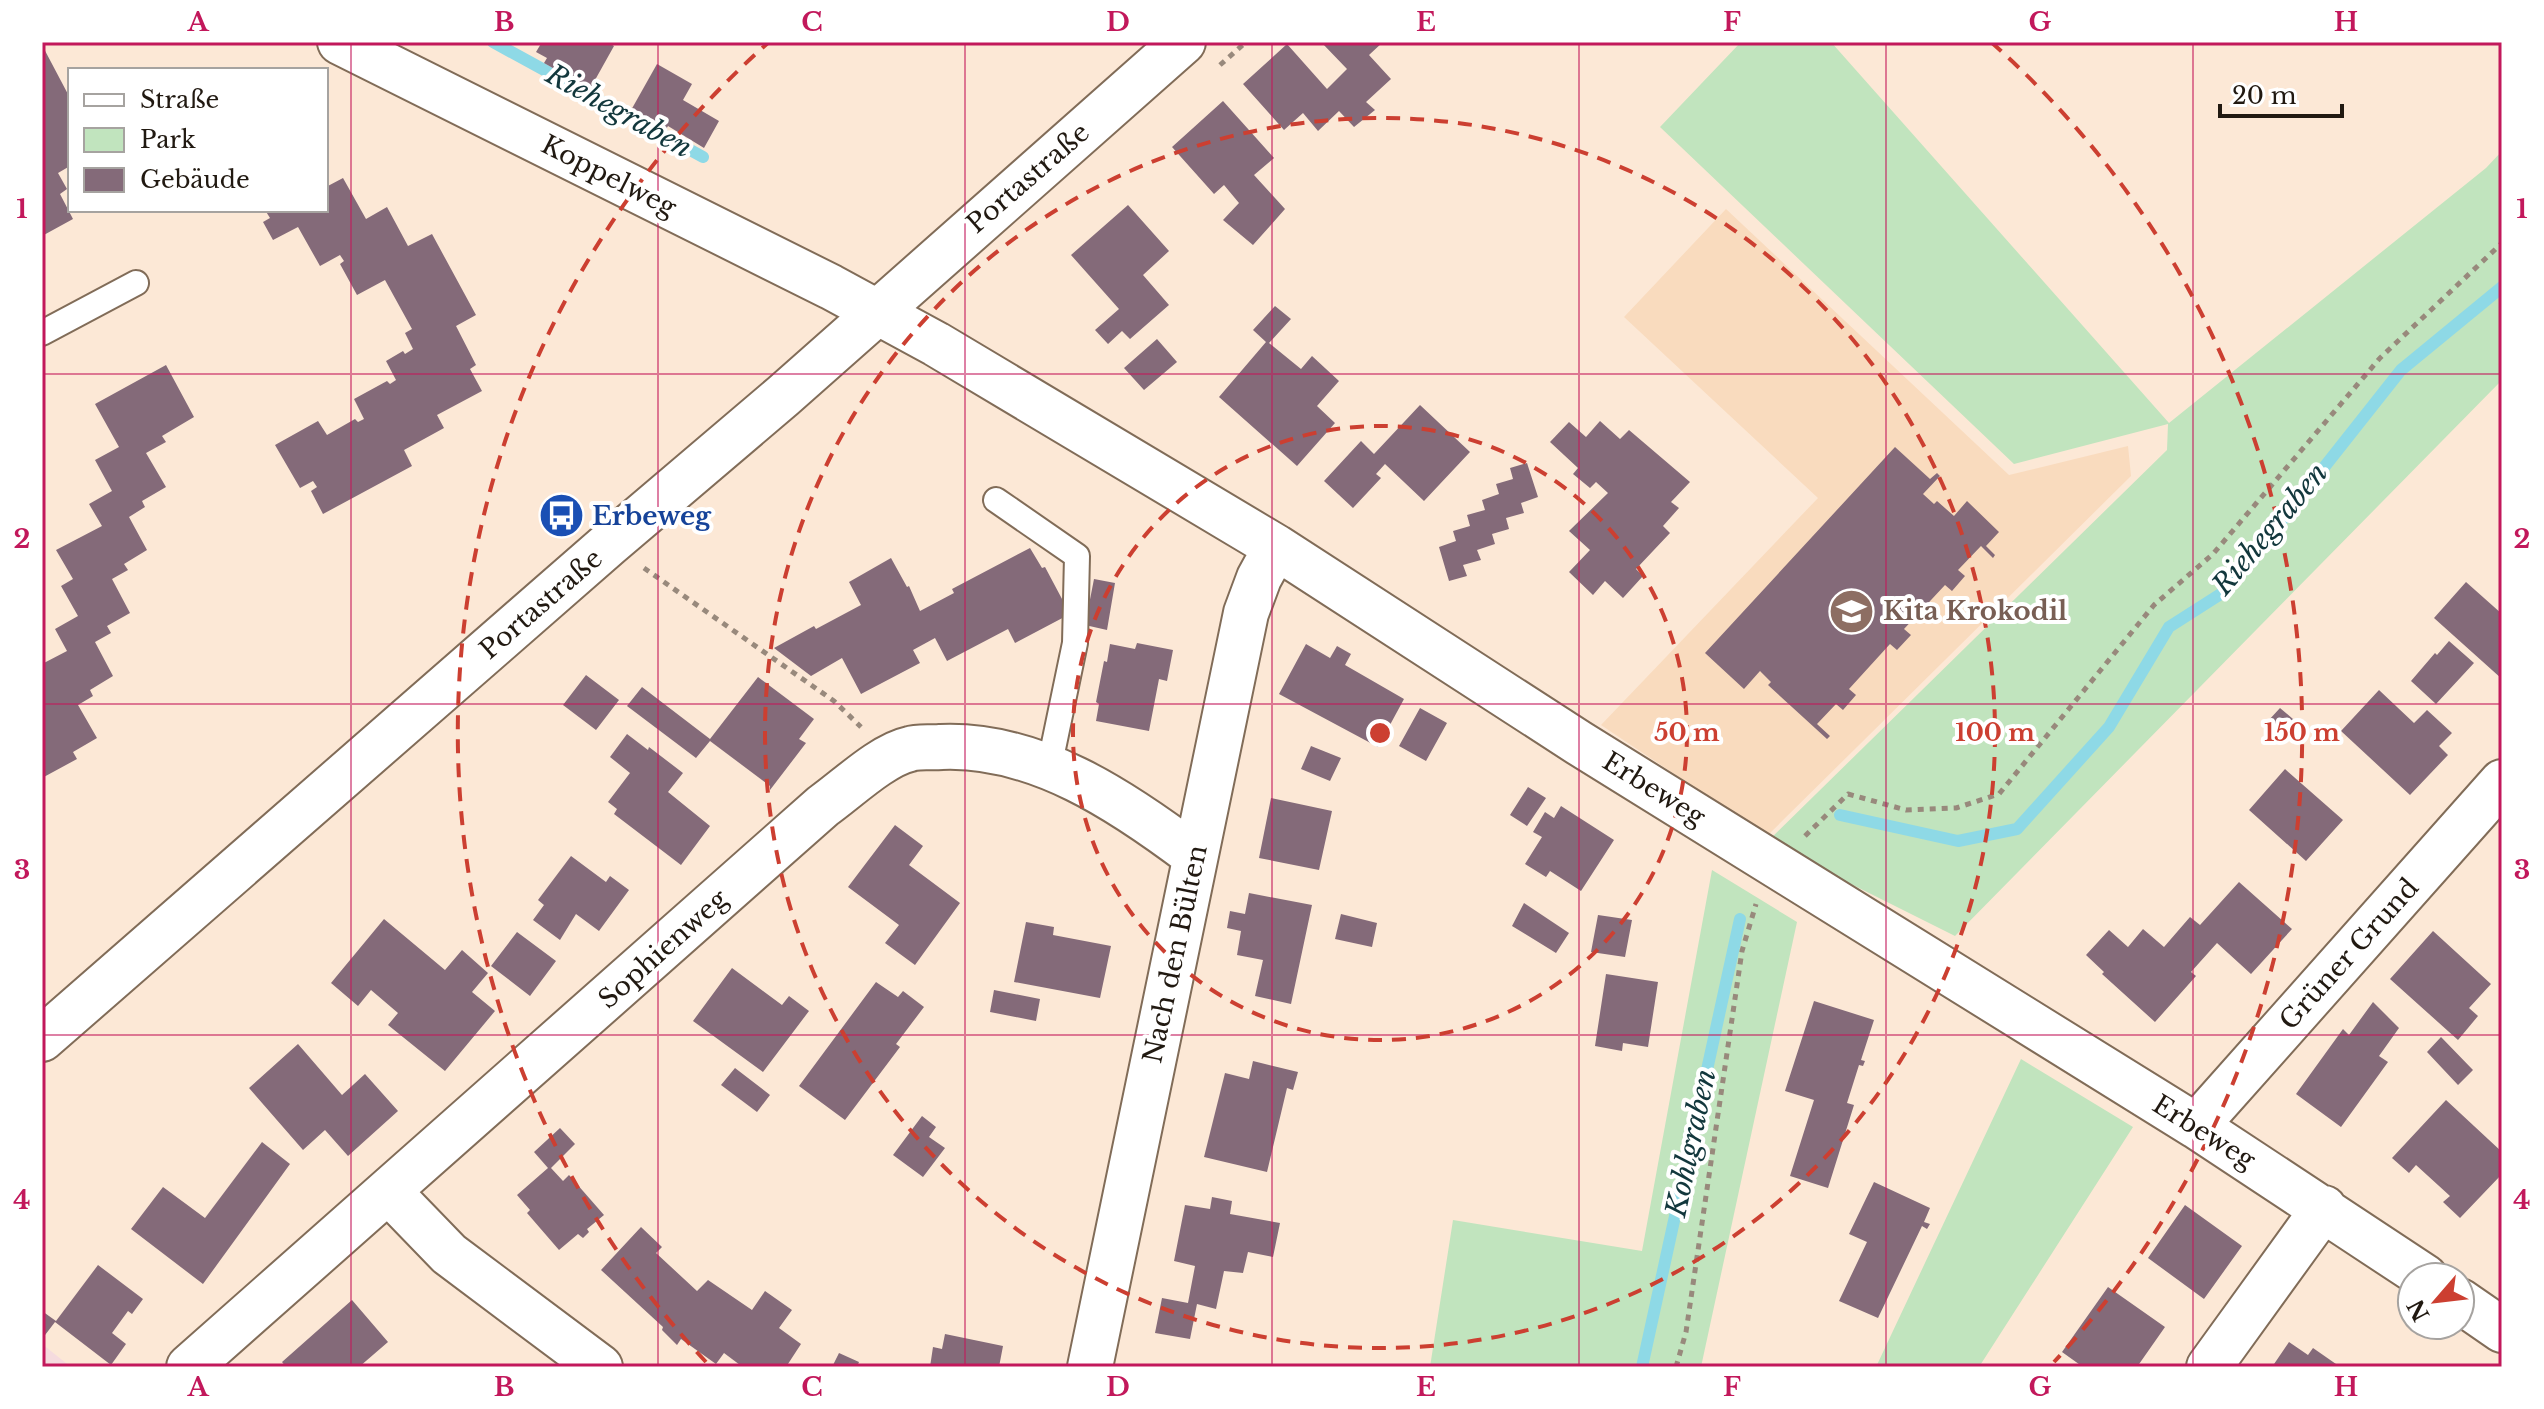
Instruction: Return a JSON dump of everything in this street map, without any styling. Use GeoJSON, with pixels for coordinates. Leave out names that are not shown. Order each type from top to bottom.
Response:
{"type":"FeatureCollection","features":[{"type":"Feature","properties":{"kind":"street","name":"Koppelweg"},"geometry":{"type":"LineString","coordinates":[[340,42],[877,312]]}},
{"type":"Feature","properties":{"kind":"street","name":"Portastraße"},"geometry":{"type":"LineString","coordinates":[[42,1039],[783,396],[1183,42]]}},
{"type":"Feature","properties":{"kind":"street","name":"Erbeweg"},"geometry":{"type":"LineString","coordinates":[[877,312],[1276,547],[1579,743],[2196,1126],[2402,1261]]}},
{"type":"Feature","properties":{"kind":"street","name":"Nach den Bülten"},"geometry":{"type":"LineString","coordinates":[[1090,1367],[1246,613],[1259,578],[1276,547]]}},
{"type":"Feature","properties":{"kind":"street","name":"Sophienweg"},"geometry":{"type":"LineString","coordinates":[[189,1367],[823,806],[886,760],[909,749],[968,746],[1031,760],[1088,785],[1140,815],[1195,856]]}},
{"type":"Feature","properties":{"kind":"street","name":"Grüner Grund"},"geometry":{"type":"LineString","coordinates":[[2196,1126],[2502,782]]}},
{"type":"Feature","properties":{"kind":"street"},"geometry":{"type":"LineString","coordinates":[[389,1192],[449,1254],[600,1367]]}},
{"type":"Feature","properties":{"kind":"street"},"geometry":{"type":"LineString","coordinates":[[2209,1367],[2324,1208]]}},
{"type":"Feature","properties":{"kind":"street"},"geometry":{"type":"LineString","coordinates":[[2476,1312],[2502,1330]]}},
{"type":"Feature","properties":{"kind":"lane"},"geometry":{"type":"LineString","coordinates":[[42,333],[136,283]]}},
{"type":"Feature","properties":{"kind":"lane"},"geometry":{"type":"LineString","coordinates":[[996,500],[1077,556],[1075,643],[1049,768]]}},
{"type":"Feature","properties":{"kind":"path"},"geometry":{"type":"LineString","coordinates":[[1676,1367],[1686,1332],[1742,951],[1761,855],[1804,837],[1848,794],[1906,810],[1956,808],[1999,794],[2154,605],[2213,554],[2380,358],[2502,243]]}},
{"type":"Feature","properties":{"kind":"path"},"geometry":{"type":"LineString","coordinates":[[609,544],[834,701],[862,728],[886,760]]}},
{"type":"Feature","properties":{"kind":"shaded area","name":"Kita Krokodil"},"geometry":{"type":"Polygon","coordinates":[[[1726,209],[2009,475],[2128,446],[2131,476],[1767,836],[1601,725],[1818,498],[1624,317],[1726,209]]]}},
{"type":"Feature","properties":{"kind":"shaded area"},"geometry":{"type":"Polygon","coordinates":[[[42,1344],[71,1367],[42,1367],[42,1344]]]}},
{"type":"Feature","properties":{"kind":"green space"},"geometry":{"type":"Polygon","coordinates":[[[1741,42],[1831,42],[2169,423],[2486,168],[2502,151],[2502,380],[1955,936],[1767,842],[2167,450],[2168,424],[2014,464],[1660,127],[1741,42]]]}},
{"type":"Feature","properties":{"kind":"green space"},"geometry":{"type":"Polygon","coordinates":[[[1712,870],[1797,922],[1701,1367],[1430,1367],[1453,1220],[1642,1251],[1712,870]]]}},
{"type":"Feature","properties":{"kind":"green space"},"geometry":{"type":"Polygon","coordinates":[[[2021,1059],[2133,1127],[1979,1367],[1876,1367],[2021,1059]]]}},
{"type":"Feature","properties":{"kind":"building"},"geometry":{"type":"Polygon","coordinates":[[[542,42],[608,42],[614,46],[590,89],[544,63],[547,58],[536,52],[542,42]]]}},
{"type":"Feature","properties":{"kind":"building"},"geometry":{"type":"Polygon","coordinates":[[[1321,42],[1383,42],[1369,55],[1391,79],[1366,102],[1375,110],[1354,127],[1339,111],[1318,131],[1303,113],[1284,130],[1243,84],[1287,44],[1327,89],[1347,69],[1321,42]]]}},
{"type":"Feature","properties":{"kind":"building"},"geometry":{"type":"Polygon","coordinates":[[[42,45],[68,94],[68,167],[58,173],[67,189],[60,194],[73,219],[42,236],[42,45]]]}},
{"type":"Feature","properties":{"kind":"building"},"geometry":{"type":"Polygon","coordinates":[[[657,64],[692,84],[683,100],[719,121],[704,148],[668,126],[665,131],[630,112],[657,64]]]}},
{"type":"Feature","properties":{"kind":"building"},"geometry":{"type":"Polygon","coordinates":[[[1223,101],[1274,158],[1254,175],[1285,209],[1253,245],[1223,220],[1239,203],[1224,185],[1214,194],[1172,147],[1223,101]]]}},
{"type":"Feature","properties":{"kind":"building"},"geometry":{"type":"Polygon","coordinates":[[[343,178],[366,219],[387,207],[408,246],[432,234],[476,315],[456,326],[476,365],[470,369],[482,391],[437,415],[444,428],[404,450],[412,466],[323,514],[311,491],[317,487],[313,481],[300,488],[275,445],[318,421],[327,435],[355,419],[358,422],[364,419],[354,399],[387,381],[390,384],[396,380],[386,361],[413,349],[405,333],[412,329],[385,280],[357,295],[340,264],[344,261],[340,255],[320,266],[298,227],[273,240],[263,222],[270,218],[266,212],[328,212],[328,186],[343,178]]]}},
{"type":"Feature","properties":{"kind":"building"},"geometry":{"type":"Polygon","coordinates":[[[1128,205],[1169,251],[1143,275],[1169,305],[1130,339],[1122,331],[1108,344],[1095,330],[1119,309],[1071,255],[1128,205]]]}},
{"type":"Feature","properties":{"kind":"building"},"geometry":{"type":"Polygon","coordinates":[[[1275,306],[1291,319],[1269,343],[1301,369],[1312,356],[1339,381],[1317,406],[1335,423],[1297,466],[1219,397],[1266,342],[1253,330],[1275,306]]]}},
{"type":"Feature","properties":{"kind":"building"},"geometry":{"type":"Polygon","coordinates":[[[1157,339],[1177,362],[1144,390],[1124,368],[1157,339]]]}},
{"type":"Feature","properties":{"kind":"building"},"geometry":{"type":"Polygon","coordinates":[[[166,365],[194,417],[162,436],[166,442],[146,453],[166,487],[142,501],[145,507],[129,517],[147,550],[124,564],[128,570],[112,579],[130,613],[107,626],[111,633],[95,642],[113,676],[90,690],[93,696],[78,705],[97,738],[73,752],[77,759],[42,778],[42,664],[67,651],[55,629],[78,616],[61,586],[73,579],[56,550],[102,526],[89,504],[112,491],[95,460],[119,447],[95,404],[166,365]]]}},
{"type":"Feature","properties":{"kind":"building"},"geometry":{"type":"Polygon","coordinates":[[[1420,405],[1470,452],[1424,501],[1385,464],[1376,474],[1381,478],[1353,508],[1324,481],[1361,441],[1374,454],[1420,405]]]}},
{"type":"Feature","properties":{"kind":"building"},"geometry":{"type":"Polygon","coordinates":[[[1600,421],[1620,439],[1629,430],[1690,482],[1671,502],[1679,508],[1663,526],[1670,533],[1636,569],[1643,576],[1623,598],[1605,581],[1593,595],[1569,572],[1590,550],[1569,531],[1608,493],[1596,482],[1590,488],[1573,474],[1578,468],[1550,442],[1569,422],[1586,437],[1600,421]]]}},
{"type":"Feature","properties":{"kind":"building","name":"Kita Krokodil"},"geometry":{"type":"Polygon","coordinates":[[[1895,447],[1930,479],[1937,473],[1940,476],[1923,494],[1934,504],[1937,501],[1954,516],[1967,501],[1999,532],[1986,546],[1995,555],[1993,558],[1981,546],[1958,570],[1965,576],[1952,591],[1945,585],[1904,629],[1911,635],[1897,650],[1890,644],[1849,689],[1856,695],[1843,710],[1836,704],[1817,724],[1830,736],[1827,739],[1768,685],[1771,682],[1760,671],[1744,689],[1705,653],[1895,447]]]}},
{"type":"Feature","properties":{"kind":"building"},"geometry":{"type":"Polygon","coordinates":[[[1527,463],[1538,497],[1521,503],[1524,513],[1506,518],[1509,529],[1492,534],[1495,544],[1477,550],[1481,560],[1463,565],[1467,576],[1449,581],[1439,547],[1456,541],[1453,531],[1470,526],[1467,515],[1485,510],[1482,500],[1499,494],[1496,484],[1513,479],[1510,468],[1527,463]]]}},
{"type":"Feature","properties":{"kind":"building"},"geometry":{"type":"Polygon","coordinates":[[[1030,548],[1042,568],[1045,567],[1070,614],[1015,643],[1008,629],[947,661],[935,638],[913,650],[920,663],[861,694],[842,658],[811,676],[774,648],[861,605],[849,582],[891,558],[920,611],[954,593],[952,589],[1030,548]]]}},
{"type":"Feature","properties":{"kind":"building"},"geometry":{"type":"Polygon","coordinates":[[[1094,579],[1115,583],[1107,630],[1085,625],[1094,579]]]}},
{"type":"Feature","properties":{"kind":"building"},"geometry":{"type":"Polygon","coordinates":[[[2466,582],[2502,614],[2502,679],[2434,618],[2466,582]]]}},
{"type":"Feature","properties":{"kind":"building"},"geometry":{"type":"Polygon","coordinates":[[[2449,641],[2474,663],[2436,704],[2411,681],[2449,641]]]}},
{"type":"Feature","properties":{"kind":"building"},"geometry":{"type":"Polygon","coordinates":[[[1137,643],[1173,650],[1167,681],[1159,679],[1149,731],[1096,721],[1099,704],[1096,702],[1110,644],[1135,649],[1137,643]]]}},
{"type":"Feature","properties":{"kind":"building"},"geometry":{"type":"Polygon","coordinates":[[[1306,644],[1330,658],[1337,646],[1351,654],[1345,665],[1404,699],[1378,747],[1279,694],[1306,644]]]}},
{"type":"Feature","properties":{"kind":"building"},"geometry":{"type":"Polygon","coordinates":[[[586,675],[619,700],[596,730],[563,705],[586,675]]]}},
{"type":"Feature","properties":{"kind":"building"},"geometry":{"type":"Polygon","coordinates":[[[758,677],[814,719],[799,739],[806,743],[770,790],[770,786],[710,741],[696,758],[627,706],[642,687],[710,739],[758,677]]]}},
{"type":"Feature","properties":{"kind":"building"},"geometry":{"type":"Polygon","coordinates":[[[2379,690],[2414,723],[2427,710],[2452,733],[2439,746],[2448,755],[2410,795],[2341,731],[2379,690]]]}},
{"type":"Feature","properties":{"kind":"building"},"geometry":{"type":"Polygon","coordinates":[[[1420,708],[1447,723],[1426,761],[1399,746],[1420,708]]]}},
{"type":"Feature","properties":{"kind":"building"},"geometry":{"type":"Polygon","coordinates":[[[2280,708],[2307,731],[2294,744],[2268,721],[2280,708]]]}},
{"type":"Feature","properties":{"kind":"building"},"geometry":{"type":"Polygon","coordinates":[[[627,734],[683,773],[668,792],[710,826],[681,865],[614,814],[617,809],[608,802],[630,773],[610,757],[627,734]]]}},
{"type":"Feature","properties":{"kind":"building"},"geometry":{"type":"Polygon","coordinates":[[[1311,746],[1341,758],[1330,781],[1301,769],[1311,746]]]}},
{"type":"Feature","properties":{"kind":"building"},"geometry":{"type":"Polygon","coordinates":[[[2285,769],[2343,820],[2306,861],[2249,810],[2285,769]]]}},
{"type":"Feature","properties":{"kind":"building"},"geometry":{"type":"Polygon","coordinates":[[[1528,787],[1546,798],[1527,826],[1510,815],[1528,787]]]}},
{"type":"Feature","properties":{"kind":"building"},"geometry":{"type":"Polygon","coordinates":[[[1271,798],[1332,811],[1319,870],[1259,858],[1271,798]]]}},
{"type":"Feature","properties":{"kind":"building"},"geometry":{"type":"Polygon","coordinates":[[[1561,806],[1614,840],[1581,891],[1550,871],[1546,877],[1525,864],[1542,837],[1533,832],[1545,812],[1554,818],[1561,806]]]}},
{"type":"Feature","properties":{"kind":"building"},"geometry":{"type":"Polygon","coordinates":[[[895,825],[923,846],[909,865],[960,903],[915,965],[885,943],[899,925],[848,887],[895,825]]]}},
{"type":"Feature","properties":{"kind":"building"},"geometry":{"type":"Polygon","coordinates":[[[571,856],[606,882],[610,876],[629,890],[599,931],[576,914],[560,940],[533,920],[544,905],[538,900],[571,856]]]}},
{"type":"Feature","properties":{"kind":"building"},"geometry":{"type":"Polygon","coordinates":[[[2239,882],[2292,929],[2251,974],[2217,943],[2191,972],[2196,976],[2155,1022],[2102,974],[2104,972],[2086,955],[2109,930],[2128,947],[2143,929],[2164,947],[2190,917],[2200,925],[2239,882]]]}},
{"type":"Feature","properties":{"kind":"building"},"geometry":{"type":"Polygon","coordinates":[[[1249,893],[1312,905],[1291,1004],[1255,996],[1263,960],[1237,955],[1241,931],[1227,928],[1230,911],[1245,914],[1249,893]]]}},
{"type":"Feature","properties":{"kind":"building"},"geometry":{"type":"Polygon","coordinates":[[[1524,903],[1569,933],[1556,953],[1512,926],[1524,903]]]}},
{"type":"Feature","properties":{"kind":"building"},"geometry":{"type":"Polygon","coordinates":[[[1341,914],[1377,923],[1372,947],[1335,939],[1341,914]]]}},
{"type":"Feature","properties":{"kind":"building"},"geometry":{"type":"Polygon","coordinates":[[[1598,915],[1632,920],[1625,957],[1591,952],[1598,915]]]}},
{"type":"Feature","properties":{"kind":"building"},"geometry":{"type":"Polygon","coordinates":[[[384,919],[445,970],[462,950],[488,973],[472,992],[495,1011],[445,1071],[388,1025],[398,1013],[371,990],[358,1006],[331,983],[384,919]]]}},
{"type":"Feature","properties":{"kind":"building"},"geometry":{"type":"Polygon","coordinates":[[[1026,922],[1054,927],[1053,935],[1111,946],[1100,998],[1014,982],[1026,922]]]}},
{"type":"Feature","properties":{"kind":"building"},"geometry":{"type":"Polygon","coordinates":[[[2433,931],[2491,984],[2469,1008],[2478,1016],[2458,1040],[2390,979],[2433,931]]]}},
{"type":"Feature","properties":{"kind":"building"},"geometry":{"type":"Polygon","coordinates":[[[517,932],[556,961],[530,996],[491,966],[517,932]]]}},
{"type":"Feature","properties":{"kind":"building"},"geometry":{"type":"Polygon","coordinates":[[[732,968],[782,1005],[789,996],[809,1011],[763,1072],[693,1021],[732,968]]]}},
{"type":"Feature","properties":{"kind":"building"},"geometry":{"type":"Polygon","coordinates":[[[1606,974],[1658,982],[1648,1047],[1623,1043],[1622,1051],[1595,1046],[1606,974]]]}},
{"type":"Feature","properties":{"kind":"building"},"geometry":{"type":"Polygon","coordinates":[[[876,982],[898,997],[903,991],[924,1007],[896,1044],[900,1047],[845,1120],[799,1086],[876,982]]]}},
{"type":"Feature","properties":{"kind":"building"},"geometry":{"type":"Polygon","coordinates":[[[994,990],[1040,999],[1036,1021],[990,1012],[994,990]]]}},
{"type":"Feature","properties":{"kind":"building"},"geometry":{"type":"Polygon","coordinates":[[[1814,1001],[1874,1020],[1861,1060],[1865,1061],[1863,1066],[1859,1065],[1847,1103],[1854,1105],[1828,1188],[1790,1176],[1814,1100],[1785,1091],[1814,1001]]]}},
{"type":"Feature","properties":{"kind":"building"},"geometry":{"type":"Polygon","coordinates":[[[2373,1002],[2399,1028],[2379,1056],[2388,1062],[2341,1127],[2296,1094],[2343,1029],[2349,1035],[2373,1002]]]}},
{"type":"Feature","properties":{"kind":"building"},"geometry":{"type":"Polygon","coordinates":[[[2441,1037],[2473,1070],[2458,1085],[2427,1052],[2441,1037]]]}},
{"type":"Feature","properties":{"kind":"building"},"geometry":{"type":"Polygon","coordinates":[[[298,1044],[342,1095],[365,1074],[398,1111],[348,1156],[325,1130],[303,1150],[249,1088],[298,1044]]]}},
{"type":"Feature","properties":{"kind":"building"},"geometry":{"type":"Polygon","coordinates":[[[1253,1061],[1298,1072],[1293,1090],[1287,1088],[1267,1172],[1204,1157],[1225,1073],[1249,1079],[1253,1061]]]}},
{"type":"Feature","properties":{"kind":"building"},"geometry":{"type":"Polygon","coordinates":[[[735,1068],[770,1095],[757,1112],[721,1085],[735,1068]]]}},
{"type":"Feature","properties":{"kind":"building"},"geometry":{"type":"Polygon","coordinates":[[[2446,1100],[2502,1152],[2502,1174],[2460,1218],[2443,1202],[2450,1196],[2416,1165],[2409,1173],[2392,1158],[2446,1100]]]}},
{"type":"Feature","properties":{"kind":"building"},"geometry":{"type":"Polygon","coordinates":[[[922,1116],[936,1127],[929,1137],[945,1148],[923,1177],[893,1155],[922,1116]]]}},
{"type":"Feature","properties":{"kind":"building"},"geometry":{"type":"Polygon","coordinates":[[[560,1128],[575,1144],[551,1168],[563,1181],[569,1175],[604,1215],[587,1229],[589,1232],[583,1238],[578,1234],[559,1250],[527,1213],[530,1210],[517,1195],[548,1168],[534,1152],[560,1128]]]}},
{"type":"Feature","properties":{"kind":"building"},"geometry":{"type":"Polygon","coordinates":[[[262,1142],[290,1164],[203,1284],[131,1229],[163,1187],[205,1218],[262,1142]]]}},
{"type":"Feature","properties":{"kind":"building"},"geometry":{"type":"Polygon","coordinates":[[[1874,1182],[1930,1208],[1924,1222],[1930,1224],[1927,1229],[1922,1226],[1878,1318],[1839,1301],[1867,1242],[1849,1234],[1874,1182]]]}},
{"type":"Feature","properties":{"kind":"building"},"geometry":{"type":"Polygon","coordinates":[[[1212,1197],[1232,1201],[1230,1214],[1280,1223],[1273,1257],[1248,1252],[1243,1273],[1224,1271],[1216,1309],[1197,1304],[1190,1339],[1155,1333],[1162,1298],[1188,1303],[1195,1266],[1174,1261],[1185,1205],[1210,1209],[1212,1197]]]}},
{"type":"Feature","properties":{"kind":"building"},"geometry":{"type":"Polygon","coordinates":[[[2185,1205],[2242,1246],[2204,1299],[2148,1258],[2185,1205]]]}},
{"type":"Feature","properties":{"kind":"building"},"geometry":{"type":"Polygon","coordinates":[[[641,1227],[662,1247],[656,1253],[697,1291],[708,1280],[752,1310],[765,1291],[792,1310],[779,1328],[801,1344],[786,1367],[739,1367],[724,1353],[716,1364],[681,1339],[677,1345],[662,1330],[663,1327],[601,1270],[641,1227]]]}},
{"type":"Feature","properties":{"kind":"building"},"geometry":{"type":"Polygon","coordinates":[[[98,1265],[143,1299],[132,1314],[128,1311],[112,1333],[126,1344],[111,1365],[55,1322],[42,1339],[42,1311],[56,1321],[98,1265]]]}},
{"type":"Feature","properties":{"kind":"building"},"geometry":{"type":"Polygon","coordinates":[[[2108,1287],[2165,1327],[2137,1367],[2083,1367],[2062,1352],[2108,1287]]]}},
{"type":"Feature","properties":{"kind":"building"},"geometry":{"type":"Polygon","coordinates":[[[352,1300],[388,1342],[359,1367],[286,1367],[282,1362],[352,1300]]]}},
{"type":"Feature","properties":{"kind":"building"},"geometry":{"type":"Polygon","coordinates":[[[945,1334],[1003,1346],[999,1367],[930,1367],[933,1347],[942,1349],[945,1334]]]}},
{"type":"Feature","properties":{"kind":"building"},"geometry":{"type":"Polygon","coordinates":[[[2289,1342],[2308,1355],[2313,1348],[2336,1364],[2335,1367],[2272,1367],[2289,1342]]]}},
{"type":"Feature","properties":{"kind":"building"},"geometry":{"type":"Polygon","coordinates":[[[839,1353],[859,1362],[857,1367],[832,1367],[839,1353]]]}},
{"type":"Feature","properties":{"kind":"waterway","name":"Riehegraben"},"geometry":{"type":"LineString","coordinates":[[493,42],[703,157]]}},
{"type":"Feature","properties":{"kind":"waterway","name":"Riehegraben"},"geometry":{"type":"LineString","coordinates":[[1840,815],[1958,841],[2017,829],[2109,727],[2169,627],[2227,590],[2401,370],[2502,287]]}},
{"type":"Feature","properties":{"kind":"waterway","name":"Kohlgraben"},"geometry":{"type":"LineString","coordinates":[[1642,1367],[1740,919]]}},
{"type":"Feature","properties":{"kind":"place","name":"Erbeweg"},"geometry":{"type":"Point","coordinates":[561,516]}},
{"type":"Feature","properties":{"kind":"place","name":"Kita Krokodil"},"geometry":{"type":"Point","coordinates":[1852,611]}}]}
